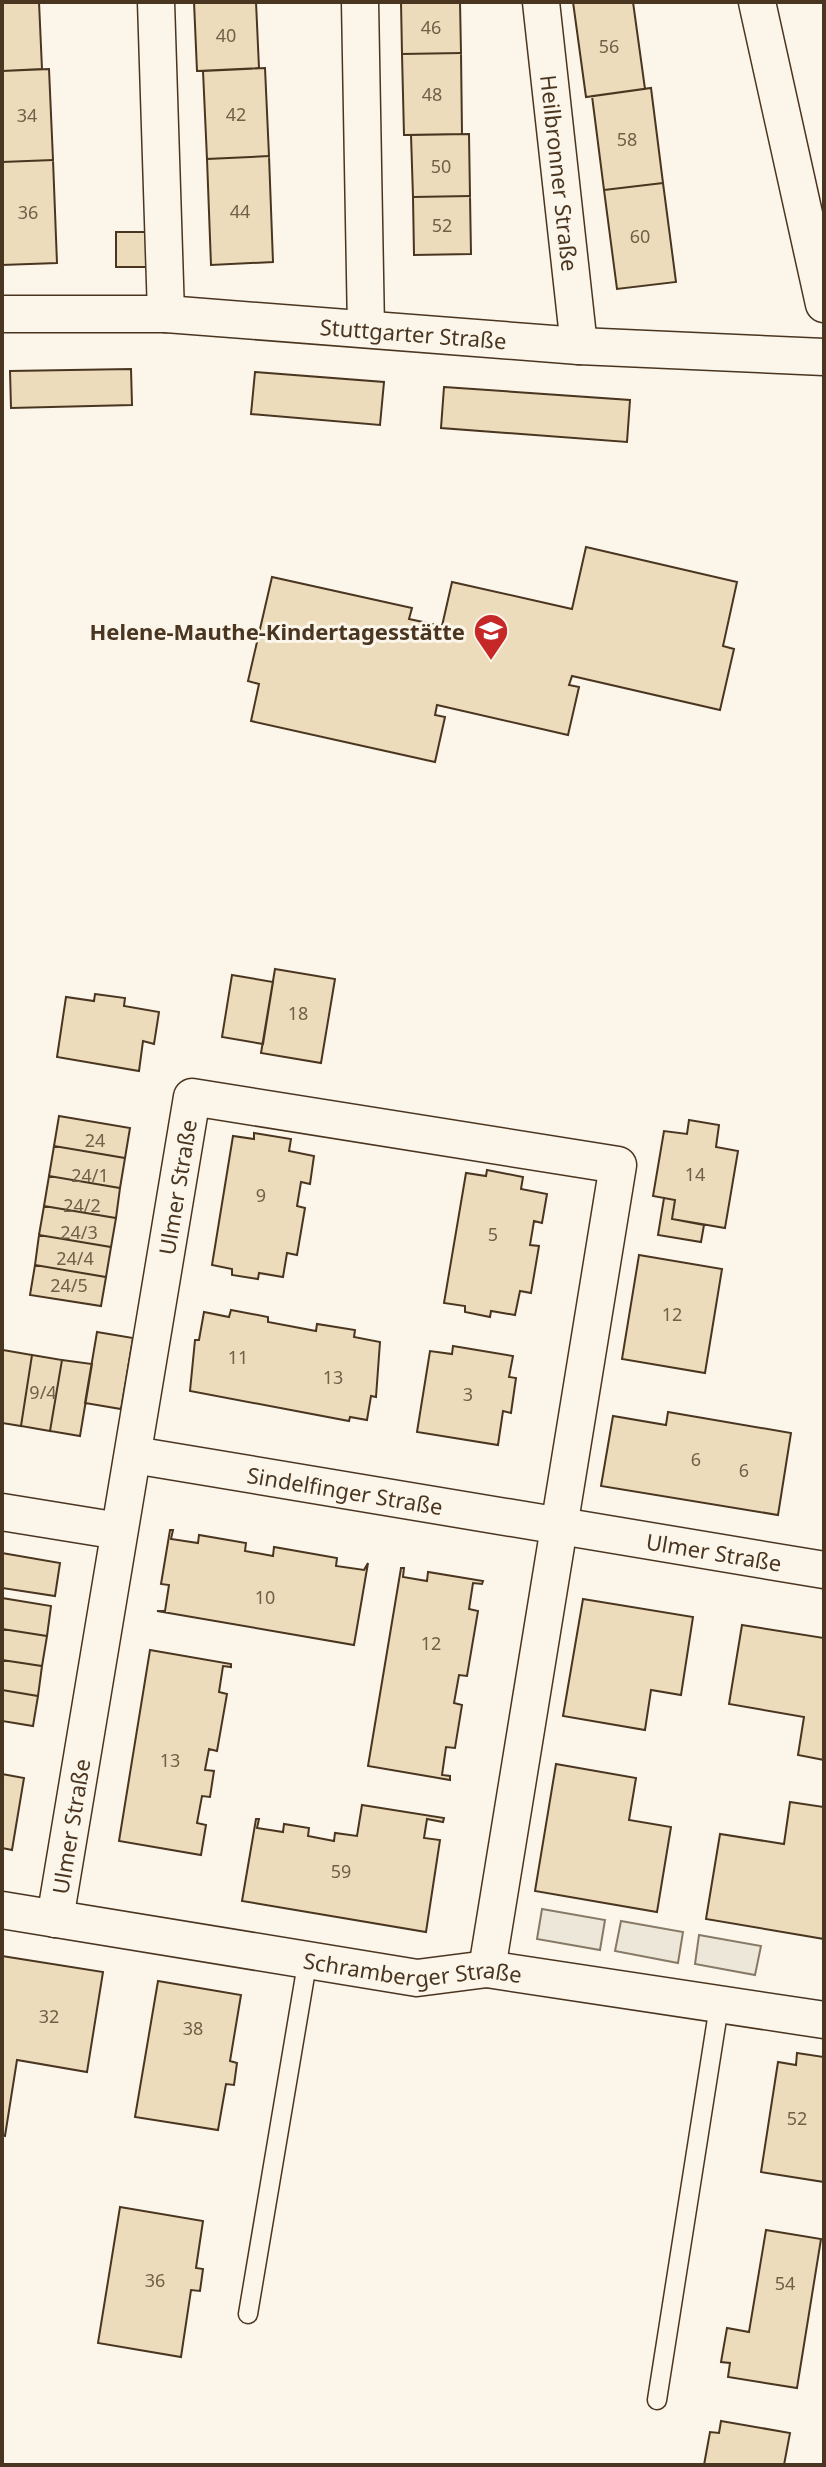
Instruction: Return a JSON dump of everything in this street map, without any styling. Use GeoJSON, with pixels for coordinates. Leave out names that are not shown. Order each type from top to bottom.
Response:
{"type":"FeatureCollection","features":[{"type":"Feature","properties":{"kind":"street"},"geometry":{"type":"LineString","coordinates":[[156,2],[166,314]]}},
{"type":"Feature","properties":{"kind":"street"},"geometry":{"type":"LineString","coordinates":[[360,2],[366,329]]}},
{"type":"Feature","properties":{"kind":"street","name":"Heilbronner Straße"},"geometry":{"type":"LineString","coordinates":[[541,2],[579,346]]}},
{"type":"Feature","properties":{"kind":"street"},"geometry":{"type":"LineString","coordinates":[[757,2],[824,304]]}},
{"type":"Feature","properties":{"kind":"street","name":"Stuttgarter Straße"},"geometry":{"type":"LineString","coordinates":[[2,314],[166,314],[579,346],[824,357]]}},
{"type":"Feature","properties":{"kind":"street","name":"Ulmer Straße"},"geometry":{"type":"LineString","coordinates":[[55,1919],[192,1097],[618,1165],[487,1969]]}},
{"type":"Feature","properties":{"kind":"street","name":"Sindelfinger Straße"},"geometry":{"type":"LineString","coordinates":[[134,1455],[558,1526]]}},
{"type":"Feature","properties":{"kind":"street"},"geometry":{"type":"LineString","coordinates":[[2,1512],[119,1531]]}},
{"type":"Feature","properties":{"kind":"street","name":"Ulmer Straße"},"geometry":{"type":"LineString","coordinates":[[558,1526],[824,1570]]}},
{"type":"Feature","properties":{"kind":"street","name":"Schramberger Straße"},"geometry":{"type":"LineString","coordinates":[[2,1910],[417,1978],[487,1969],[824,2020]]}},
{"type":"Feature","properties":{"kind":"lane"},"geometry":{"type":"LineString","coordinates":[[248,2314],[308,1958]]}},
{"type":"Feature","properties":{"kind":"lane"},"geometry":{"type":"LineString","coordinates":[[657,2400],[719,2006]]}},
{"type":"Feature","properties":{"kind":"shaded area"},"geometry":{"type":"Polygon","coordinates":[[[542,1909],[605,1920],[600,1950],[537,1939],[542,1909]]]}},
{"type":"Feature","properties":{"kind":"shaded area"},"geometry":{"type":"Polygon","coordinates":[[[621,1921],[683,1932],[678,1963],[615,1951],[621,1921]]]}},
{"type":"Feature","properties":{"kind":"shaded area"},"geometry":{"type":"Polygon","coordinates":[[[699,1935],[761,1946],[755,1975],[695,1964],[699,1935]]]}},
{"type":"Feature","properties":{"kind":"building"},"geometry":{"type":"Polygon","coordinates":[[[2,2],[39,2],[42,69],[2,71],[2,2]]]}},
{"type":"Feature","properties":{"kind":"building"},"geometry":{"type":"Polygon","coordinates":[[[194,2],[256,2],[259,68],[197,71],[194,2]]]}},
{"type":"Feature","properties":{"kind":"building"},"geometry":{"type":"Polygon","coordinates":[[[401,2],[460,2],[461,53],[402,54],[401,2]]]}},
{"type":"Feature","properties":{"kind":"building"},"geometry":{"type":"Polygon","coordinates":[[[573,2],[633,2],[645,89],[586,97],[573,2]]]}},
{"type":"Feature","properties":{"kind":"building"},"geometry":{"type":"Polygon","coordinates":[[[461,53],[462,134],[404,135],[402,54],[461,53]]]}},
{"type":"Feature","properties":{"kind":"building"},"geometry":{"type":"Polygon","coordinates":[[[265,68],[269,156],[207,159],[203,71],[265,68]]]}},
{"type":"Feature","properties":{"kind":"building"},"geometry":{"type":"Polygon","coordinates":[[[49,69],[53,160],[2,162],[2,71],[49,69]]]}},
{"type":"Feature","properties":{"kind":"building"},"geometry":{"type":"Polygon","coordinates":[[[651,88],[663,183],[604,190],[592,96],[651,88]]]}},
{"type":"Feature","properties":{"kind":"building"},"geometry":{"type":"Polygon","coordinates":[[[469,134],[470,196],[413,197],[411,135],[469,134]]]}},
{"type":"Feature","properties":{"kind":"building"},"geometry":{"type":"Polygon","coordinates":[[[269,156],[273,262],[211,265],[207,159],[269,156]]]}},
{"type":"Feature","properties":{"kind":"building"},"geometry":{"type":"Polygon","coordinates":[[[53,160],[57,263],[2,265],[2,162],[53,160]]]}},
{"type":"Feature","properties":{"kind":"building"},"geometry":{"type":"Polygon","coordinates":[[[663,183],[676,282],[617,289],[604,190],[663,183]]]}},
{"type":"Feature","properties":{"kind":"building"},"geometry":{"type":"Polygon","coordinates":[[[470,196],[471,254],[414,255],[413,197],[470,196]]]}},
{"type":"Feature","properties":{"kind":"building"},"geometry":{"type":"Polygon","coordinates":[[[116,232],[152,232],[152,267],[116,267],[116,232]]]}},
{"type":"Feature","properties":{"kind":"building"},"geometry":{"type":"Polygon","coordinates":[[[131,369],[132,405],[11,408],[10,371],[131,369]]]}},
{"type":"Feature","properties":{"kind":"building"},"geometry":{"type":"Polygon","coordinates":[[[255,372],[384,382],[380,425],[251,414],[255,372]]]}},
{"type":"Feature","properties":{"kind":"building"},"geometry":{"type":"Polygon","coordinates":[[[444,387],[630,400],[627,442],[441,428],[444,387]]]}},
{"type":"Feature","properties":{"kind":"building","name":"Helene-Mauthe-Kindertagesstätte"},"geometry":{"type":"Polygon","coordinates":[[[586,547],[737,582],[723,646],[734,649],[720,710],[572,676],[569,685],[579,687],[568,735],[437,705],[435,715],[445,717],[435,762],[251,721],[259,684],[248,681],[272,577],[412,608],[409,619],[442,626],[452,582],[572,609],[586,547]]]}},
{"type":"Feature","properties":{"kind":"building"},"geometry":{"type":"Polygon","coordinates":[[[275,969],[335,979],[321,1063],[261,1053],[275,969]]]}},
{"type":"Feature","properties":{"kind":"building"},"geometry":{"type":"Polygon","coordinates":[[[232,975],[273,982],[263,1044],[222,1037],[232,975]]]}},
{"type":"Feature","properties":{"kind":"building"},"geometry":{"type":"Polygon","coordinates":[[[95,994],[125,998],[124,1006],[159,1012],[154,1044],[143,1041],[139,1071],[57,1057],[66,997],[94,1001],[95,994]]]}},
{"type":"Feature","properties":{"kind":"building"},"geometry":{"type":"Polygon","coordinates":[[[59,1116],[130,1128],[125,1158],[54,1146],[59,1116]]]}},
{"type":"Feature","properties":{"kind":"building"},"geometry":{"type":"Polygon","coordinates":[[[689,1120],[719,1125],[716,1147],[738,1151],[725,1228],[672,1219],[675,1200],[653,1196],[664,1131],[687,1134],[689,1120]]]}},
{"type":"Feature","properties":{"kind":"building"},"geometry":{"type":"Polygon","coordinates":[[[254,1133],[291,1139],[289,1151],[314,1156],[310,1184],[301,1182],[297,1206],[305,1208],[297,1255],[287,1253],[283,1277],[259,1273],[258,1279],[232,1275],[232,1269],[212,1265],[233,1136],[254,1139],[254,1133]]]}},
{"type":"Feature","properties":{"kind":"building"},"geometry":{"type":"Polygon","coordinates":[[[54,1146],[125,1158],[120,1188],[49,1176],[54,1146]]]}},
{"type":"Feature","properties":{"kind":"building"},"geometry":{"type":"Polygon","coordinates":[[[487,1170],[523,1177],[521,1189],[547,1194],[542,1223],[534,1221],[530,1245],[539,1246],[531,1293],[520,1291],[515,1315],[491,1311],[490,1317],[465,1312],[465,1306],[444,1303],[466,1173],[486,1176],[487,1170]]]}},
{"type":"Feature","properties":{"kind":"building"},"geometry":{"type":"Polygon","coordinates":[[[49,1176],[120,1188],[116,1218],[44,1206],[49,1176]]]}},
{"type":"Feature","properties":{"kind":"building"},"geometry":{"type":"Polygon","coordinates":[[[664,1198],[675,1200],[672,1219],[704,1225],[701,1242],[658,1235],[664,1198]]]}},
{"type":"Feature","properties":{"kind":"building"},"geometry":{"type":"Polygon","coordinates":[[[44,1206],[116,1218],[111,1247],[39,1235],[44,1206]]]}},
{"type":"Feature","properties":{"kind":"building"},"geometry":{"type":"Polygon","coordinates":[[[39,1235],[111,1247],[106,1277],[35,1265],[39,1235]]]}},
{"type":"Feature","properties":{"kind":"building"},"geometry":{"type":"Polygon","coordinates":[[[639,1255],[722,1269],[705,1373],[622,1359],[639,1255]]]}},
{"type":"Feature","properties":{"kind":"building"},"geometry":{"type":"Polygon","coordinates":[[[35,1265],[106,1277],[101,1306],[30,1295],[35,1265]]]}},
{"type":"Feature","properties":{"kind":"building"},"geometry":{"type":"Polygon","coordinates":[[[231,1310],[268,1317],[268,1322],[316,1331],[317,1324],[355,1330],[354,1337],[380,1342],[376,1397],[371,1396],[367,1420],[350,1417],[349,1421],[190,1391],[195,1340],[199,1340],[204,1312],[229,1317],[231,1310]]]}},
{"type":"Feature","properties":{"kind":"building"},"geometry":{"type":"Polygon","coordinates":[[[97,1332],[133,1338],[121,1409],[85,1403],[97,1332]]]}},
{"type":"Feature","properties":{"kind":"building"},"geometry":{"type":"Polygon","coordinates":[[[453,1346],[513,1356],[509,1377],[516,1378],[511,1413],[503,1411],[498,1445],[417,1432],[430,1351],[452,1354],[453,1346]]]}},
{"type":"Feature","properties":{"kind":"building"},"geometry":{"type":"Polygon","coordinates":[[[3,1350],[32,1355],[21,1426],[2,1423],[3,1350]]]}},
{"type":"Feature","properties":{"kind":"building"},"geometry":{"type":"Polygon","coordinates":[[[32,1355],[62,1360],[50,1431],[21,1426],[32,1355]]]}},
{"type":"Feature","properties":{"kind":"building"},"geometry":{"type":"Polygon","coordinates":[[[62,1360],[92,1364],[80,1436],[50,1431],[62,1360]]]}},
{"type":"Feature","properties":{"kind":"building"},"geometry":{"type":"Polygon","coordinates":[[[668,1412],[791,1433],[778,1515],[601,1486],[613,1416],[666,1425],[668,1412]]]}},
{"type":"Feature","properties":{"kind":"building"},"geometry":{"type":"Polygon","coordinates":[[[170,1530],[173,1530],[171,1539],[198,1543],[199,1535],[246,1543],[245,1551],[273,1556],[274,1547],[337,1558],[336,1566],[364,1570],[368,1563],[354,1645],[157,1611],[165,1611],[169,1585],[161,1584],[170,1530]]]}},
{"type":"Feature","properties":{"kind":"building"},"geometry":{"type":"Polygon","coordinates":[[[2,1553],[60,1563],[55,1596],[2,1588],[2,1553]]]}},
{"type":"Feature","properties":{"kind":"building"},"geometry":{"type":"Polygon","coordinates":[[[401,1568],[404,1568],[403,1577],[427,1581],[428,1572],[483,1581],[482,1584],[473,1583],[469,1609],[478,1611],[467,1676],[459,1675],[454,1703],[462,1705],[455,1748],[446,1747],[442,1775],[450,1776],[450,1780],[368,1766],[401,1568]]]}},
{"type":"Feature","properties":{"kind":"building"},"geometry":{"type":"Polygon","coordinates":[[[2,1598],[51,1606],[47,1636],[2,1629],[2,1598]]]}},
{"type":"Feature","properties":{"kind":"building"},"geometry":{"type":"Polygon","coordinates":[[[583,1599],[693,1617],[681,1695],[651,1690],[645,1730],[563,1716],[583,1599]]]}},
{"type":"Feature","properties":{"kind":"building"},"geometry":{"type":"Polygon","coordinates":[[[742,1625],[824,1638],[824,1760],[798,1755],[804,1717],[729,1704],[742,1625]]]}},
{"type":"Feature","properties":{"kind":"building"},"geometry":{"type":"Polygon","coordinates":[[[2,1629],[47,1636],[42,1666],[2,1660],[2,1629]]]}},
{"type":"Feature","properties":{"kind":"building"},"geometry":{"type":"Polygon","coordinates":[[[150,1650],[231,1664],[231,1667],[223,1666],[219,1692],[227,1694],[217,1751],[209,1749],[205,1770],[214,1771],[210,1797],[202,1796],[197,1823],[206,1825],[201,1855],[119,1841],[150,1650]]]}},
{"type":"Feature","properties":{"kind":"building"},"geometry":{"type":"Polygon","coordinates":[[[2,1660],[42,1666],[38,1696],[2,1690],[2,1660]]]}},
{"type":"Feature","properties":{"kind":"building"},"geometry":{"type":"Polygon","coordinates":[[[2,1690],[38,1696],[33,1726],[2,1721],[2,1690]]]}},
{"type":"Feature","properties":{"kind":"building"},"geometry":{"type":"Polygon","coordinates":[[[556,1764],[636,1778],[629,1820],[671,1827],[657,1912],[535,1891],[556,1764]]]}},
{"type":"Feature","properties":{"kind":"building"},"geometry":{"type":"Polygon","coordinates":[[[2,1774],[24,1778],[12,1850],[2,1848],[2,1774]]]}},
{"type":"Feature","properties":{"kind":"building"},"geometry":{"type":"Polygon","coordinates":[[[790,1802],[824,1807],[824,1939],[706,1919],[720,1834],[784,1844],[790,1802]]]}},
{"type":"Feature","properties":{"kind":"building"},"geometry":{"type":"Polygon","coordinates":[[[362,1805],[444,1818],[443,1822],[427,1819],[424,1838],[440,1840],[426,1932],[242,1901],[256,1819],[259,1819],[257,1828],[283,1832],[284,1824],[309,1828],[308,1836],[334,1841],[335,1833],[357,1836],[362,1805]]]}},
{"type":"Feature","properties":{"kind":"building"},"geometry":{"type":"Polygon","coordinates":[[[2,1956],[103,1972],[87,2072],[17,2060],[5,2136],[2,2135],[2,1956]]]}},
{"type":"Feature","properties":{"kind":"building"},"geometry":{"type":"Polygon","coordinates":[[[158,1981],[241,1995],[230,2061],[237,2063],[234,2085],[226,2084],[218,2130],[135,2117],[158,1981]]]}},
{"type":"Feature","properties":{"kind":"building"},"geometry":{"type":"Polygon","coordinates":[[[797,2053],[824,2057],[824,2182],[761,2172],[778,2062],[796,2065],[797,2053]]]}},
{"type":"Feature","properties":{"kind":"building"},"geometry":{"type":"Polygon","coordinates":[[[120,2207],[203,2221],[196,2268],[203,2269],[200,2291],[191,2290],[181,2357],[98,2343],[120,2207]]]}},
{"type":"Feature","properties":{"kind":"building"},"geometry":{"type":"Polygon","coordinates":[[[766,2230],[821,2239],[797,2388],[728,2377],[730,2363],[721,2362],[727,2328],[749,2332],[766,2230]]]}},
{"type":"Feature","properties":{"kind":"building"},"geometry":{"type":"Polygon","coordinates":[[[721,2421],[790,2433],[784,2465],[704,2465],[710,2432],[719,2433],[721,2421]]]}},
{"type":"Feature","properties":{"kind":"place","name":"Helene-Mauthe-Kindertagesstätte"},"geometry":{"type":"Point","coordinates":[491,662]}}]}
